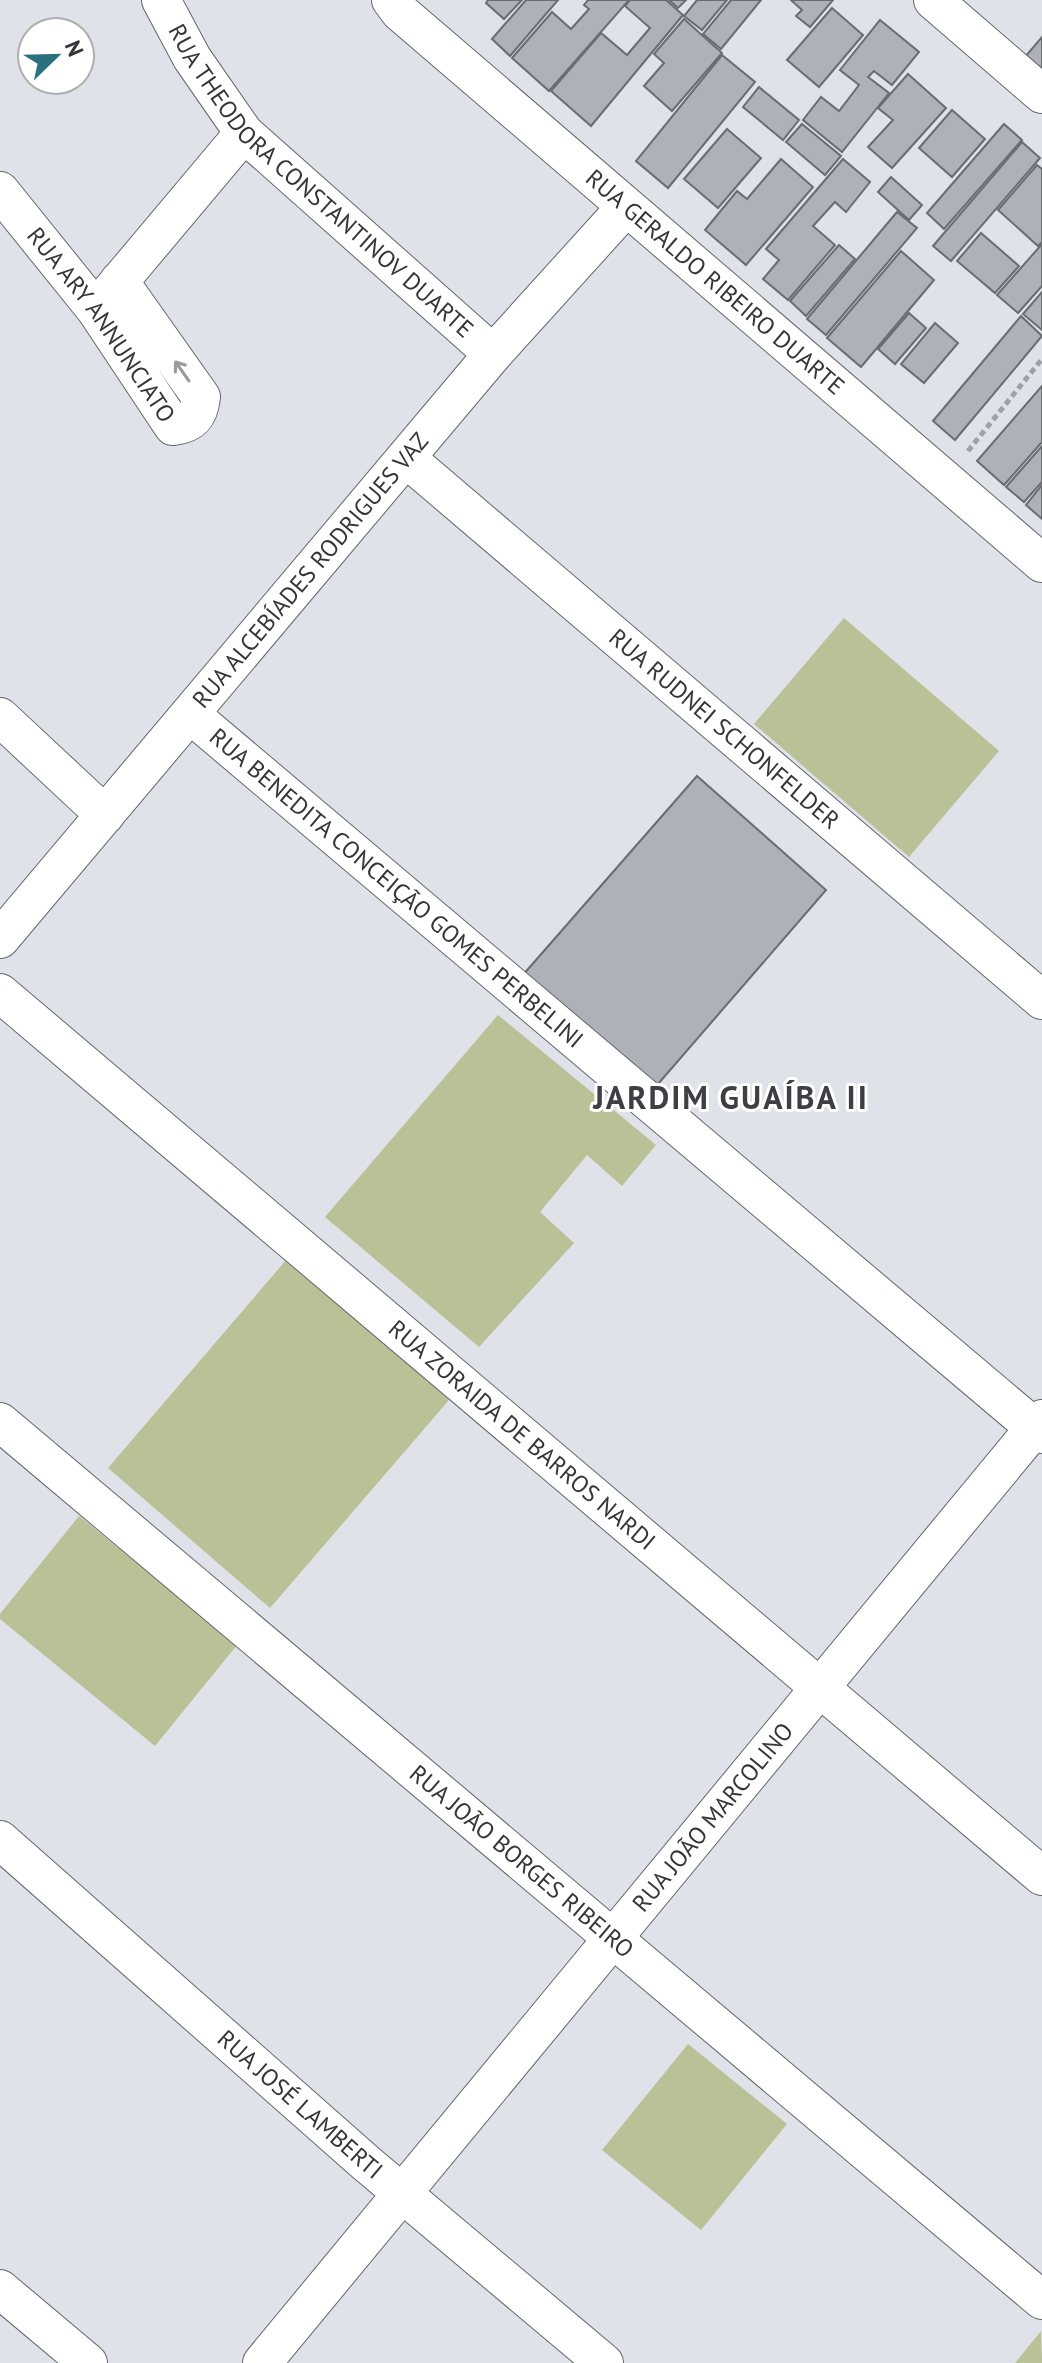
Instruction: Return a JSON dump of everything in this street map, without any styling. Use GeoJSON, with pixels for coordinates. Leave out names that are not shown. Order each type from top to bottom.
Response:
{"type":"FeatureCollection","features":[{"type":"Feature","properties":{"kind":"street","name":"RUA THEODORA CONSTANTINOV DUARTE"},"geometry":{"type":"LineString","coordinates":[[161,0],[192,58],[244,133],[493,354]]}},
{"type":"Feature","properties":{"kind":"street","name":"RUA GERALDO RIBEIRO DUARTE"},"geometry":{"type":"LineString","coordinates":[[391,0],[400,12],[1042,563]]}},
{"type":"Feature","properties":{"kind":"street"},"geometry":{"type":"LineString","coordinates":[[933,0],[1042,94]]}},
{"type":"Feature","properties":{"kind":"street","name":"RUA ARY ANNUNCIATO"},"geometry":{"type":"LineString","coordinates":[[0,191],[107,296],[244,133]]}},
{"type":"Feature","properties":{"kind":"street","name":"RUA ALCEBÍADES RODRIGUES VAZ"},"geometry":{"type":"LineString","coordinates":[[0,939],[493,354],[626,207]]}},
{"type":"Feature","properties":{"kind":"street","name":"RUA RUDNEI SCHONFELDER"},"geometry":{"type":"LineString","coordinates":[[406,458],[1042,1000]]}},
{"type":"Feature","properties":{"kind":"street","name":"RUA BENEDITA CONCEIÇÃO GOMES PERBELINI"},"geometry":{"type":"LineString","coordinates":[[190,714],[1039,1427]]}},
{"type":"Feature","properties":{"kind":"street"},"geometry":{"type":"LineString","coordinates":[[0,717],[105,815]]}},
{"type":"Feature","properties":{"kind":"street","name":"RUA ZORAIDA DE BARROS NARDI"},"geometry":{"type":"LineString","coordinates":[[0,993],[1042,1876]]}},
{"type":"Feature","properties":{"kind":"street","name":"RUA JOÃO BORGES RIBEIRO"},"geometry":{"type":"LineString","coordinates":[[0,1422],[1042,2300]]}},
{"type":"Feature","properties":{"kind":"street","name":"RUA JOÃO MARCOLINO"},"geometry":{"type":"LineString","coordinates":[[262,2363],[501,2071],[614,1940],[1039,1427]]}},
{"type":"Feature","properties":{"kind":"street","name":"RUA JOSÉ LAMBERTI"},"geometry":{"type":"LineString","coordinates":[[0,1840],[403,2194],[604,2363]]}},
{"type":"Feature","properties":{"kind":"street"},"geometry":{"type":"LineString","coordinates":[[0,2289],[88,2363]]}},
{"type":"Feature","properties":{"kind":"path"},"geometry":{"type":"LineString","coordinates":[[944,480],[1042,359]]}},
{"type":"Feature","properties":{"kind":"green space"},"geometry":{"type":"Polygon","coordinates":[[[844,618],[999,751],[909,857],[754,724],[844,618]]]}},
{"type":"Feature","properties":{"kind":"green space"},"geometry":{"type":"Polygon","coordinates":[[[498,1015],[656,1145],[622,1186],[587,1155],[540,1212],[574,1243],[479,1347],[325,1217],[498,1015]]]}},
{"type":"Feature","properties":{"kind":"green space"},"geometry":{"type":"Polygon","coordinates":[[[287,1259],[449,1400],[270,1608],[108,1468],[287,1259]]]}},
{"type":"Feature","properties":{"kind":"green space"},"geometry":{"type":"Polygon","coordinates":[[[79,1516],[237,1645],[155,1746],[0,1619],[0,1614],[79,1516]]]}},
{"type":"Feature","properties":{"kind":"green space"},"geometry":{"type":"Polygon","coordinates":[[[688,2044],[787,2124],[701,2230],[602,2150],[688,2044]]]}},
{"type":"Feature","properties":{"kind":"green space"},"geometry":{"type":"Polygon","coordinates":[[[1041,2331],[1042,2363],[1015,2363],[1041,2331]]]}},
{"type":"Feature","properties":{"kind":"building"},"geometry":{"type":"Polygon","coordinates":[[[488,0],[522,0],[504,19],[486,3],[488,0]]]}},
{"type":"Feature","properties":{"kind":"building"},"geometry":{"type":"Polygon","coordinates":[[[526,0],[558,0],[510,56],[492,39],[526,0]]]}},
{"type":"Feature","properties":{"kind":"building"},"geometry":{"type":"Polygon","coordinates":[[[588,0],[629,0],[549,91],[512,58],[552,12],[571,29],[589,9],[584,5],[588,0]]]}},
{"type":"Feature","properties":{"kind":"building"},"geometry":{"type":"Polygon","coordinates":[[[630,0],[666,0],[683,15],[591,126],[551,91],[601,33],[627,55],[650,28],[625,6],[630,0]]]}},
{"type":"Feature","properties":{"kind":"building"},"geometry":{"type":"Polygon","coordinates":[[[669,0],[686,0],[678,8],[669,0]]]}},
{"type":"Feature","properties":{"kind":"building"},"geometry":{"type":"Polygon","coordinates":[[[697,0],[727,0],[702,30],[684,16],[697,0]]]}},
{"type":"Feature","properties":{"kind":"building"},"geometry":{"type":"Polygon","coordinates":[[[731,0],[761,0],[721,49],[703,34],[731,0]]]}},
{"type":"Feature","properties":{"kind":"building"},"geometry":{"type":"Polygon","coordinates":[[[791,0],[833,0],[810,27],[796,16],[802,10],[791,0]]]}},
{"type":"Feature","properties":{"kind":"building"},"geometry":{"type":"Polygon","coordinates":[[[832,8],[863,35],[819,87],[787,60],[832,8]]]}},
{"type":"Feature","properties":{"kind":"building"},"geometry":{"type":"Polygon","coordinates":[[[684,19],[722,53],[672,111],[644,86],[664,63],[654,54],[684,19]]]}},
{"type":"Feature","properties":{"kind":"building"},"geometry":{"type":"Polygon","coordinates":[[[880,20],[919,52],[892,85],[874,71],[868,77],[889,93],[842,152],[803,120],[821,97],[839,111],[859,85],[840,70],[880,20]]]}},
{"type":"Feature","properties":{"kind":"building"},"geometry":{"type":"Polygon","coordinates":[[[1042,37],[1042,72],[1025,57],[1042,37]]]}},
{"type":"Feature","properties":{"kind":"building"},"geometry":{"type":"Polygon","coordinates":[[[722,55],[755,82],[668,188],[636,161],[722,55]]]}},
{"type":"Feature","properties":{"kind":"building"},"geometry":{"type":"Polygon","coordinates":[[[908,74],[946,108],[892,168],[868,147],[893,120],[878,108],[908,74]]]}},
{"type":"Feature","properties":{"kind":"building"},"geometry":{"type":"Polygon","coordinates":[[[759,87],[799,120],[783,140],[743,107],[759,87]]]}},
{"type":"Feature","properties":{"kind":"building"},"geometry":{"type":"Polygon","coordinates":[[[952,110],[985,139],[952,177],[919,148],[952,110]]]}},
{"type":"Feature","properties":{"kind":"building"},"geometry":{"type":"Polygon","coordinates":[[[802,124],[841,156],[825,175],[786,142],[802,124]]]}},
{"type":"Feature","properties":{"kind":"building"},"geometry":{"type":"Polygon","coordinates":[[[1004,124],[1022,140],[944,229],[927,213],[1004,124]]]}},
{"type":"Feature","properties":{"kind":"building"},"geometry":{"type":"Polygon","coordinates":[[[727,129],[761,158],[718,208],[684,179],[727,129]]]}},
{"type":"Feature","properties":{"kind":"building"},"geometry":{"type":"Polygon","coordinates":[[[1022,142],[1040,158],[951,261],[933,246],[1022,142]]]}},
{"type":"Feature","properties":{"kind":"building"},"geometry":{"type":"Polygon","coordinates":[[[781,159],[813,187],[746,265],[705,230],[737,191],[747,199],[781,159]]]}},
{"type":"Feature","properties":{"kind":"building"},"geometry":{"type":"Polygon","coordinates":[[[843,159],[870,182],[846,212],[835,202],[813,226],[835,245],[788,300],[763,279],[779,260],[766,249],[843,159]]]}},
{"type":"Feature","properties":{"kind":"building"},"geometry":{"type":"Polygon","coordinates":[[[1037,165],[1042,169],[1042,242],[1038,246],[998,210],[1037,165]]]}},
{"type":"Feature","properties":{"kind":"building"},"geometry":{"type":"Polygon","coordinates":[[[891,177],[922,205],[909,220],[878,192],[891,177]]]}},
{"type":"Feature","properties":{"kind":"building"},"geometry":{"type":"Polygon","coordinates":[[[897,212],[917,228],[826,335],[807,319],[897,212]]]}},
{"type":"Feature","properties":{"kind":"building"},"geometry":{"type":"Polygon","coordinates":[[[981,233],[1019,266],[995,293],[957,261],[981,233]]]}},
{"type":"Feature","properties":{"kind":"building"},"geometry":{"type":"Polygon","coordinates":[[[1042,244],[1042,286],[1018,313],[997,295],[1042,244]]]}},
{"type":"Feature","properties":{"kind":"building"},"geometry":{"type":"Polygon","coordinates":[[[839,245],[855,259],[806,316],[790,301],[839,245]]]}},
{"type":"Feature","properties":{"kind":"building"},"geometry":{"type":"Polygon","coordinates":[[[901,251],[934,280],[861,367],[827,338],[901,251]]]}},
{"type":"Feature","properties":{"kind":"building"},"geometry":{"type":"Polygon","coordinates":[[[1042,292],[1042,330],[1023,314],[1042,292]]]}},
{"type":"Feature","properties":{"kind":"building"},"geometry":{"type":"Polygon","coordinates":[[[909,313],[926,328],[895,364],[878,349],[909,313]]]}},
{"type":"Feature","properties":{"kind":"building"},"geometry":{"type":"Polygon","coordinates":[[[1021,316],[1042,336],[955,440],[933,421],[1021,316]]]}},
{"type":"Feature","properties":{"kind":"building"},"geometry":{"type":"Polygon","coordinates":[[[935,323],[958,343],[924,383],[901,364],[935,323]]]}},
{"type":"Feature","properties":{"kind":"building"},"geometry":{"type":"Polygon","coordinates":[[[1042,386],[1042,442],[1004,485],[977,461],[1042,386]]]}},
{"type":"Feature","properties":{"kind":"building"},"geometry":{"type":"Polygon","coordinates":[[[1042,446],[1042,482],[1024,502],[1006,487],[1042,446]]]}},
{"type":"Feature","properties":{"kind":"building"},"geometry":{"type":"Polygon","coordinates":[[[1042,485],[1042,519],[1026,505],[1042,485]]]}},
{"type":"Feature","properties":{"kind":"building"},"geometry":{"type":"Polygon","coordinates":[[[697,776],[826,890],[652,1091],[522,976],[697,776]]]}},
{"type":"Feature","properties":{"kind":"district","name":"JARDIM GUAÍBA II"},"geometry":{"type":"Point","coordinates":[731,1098]}}]}
